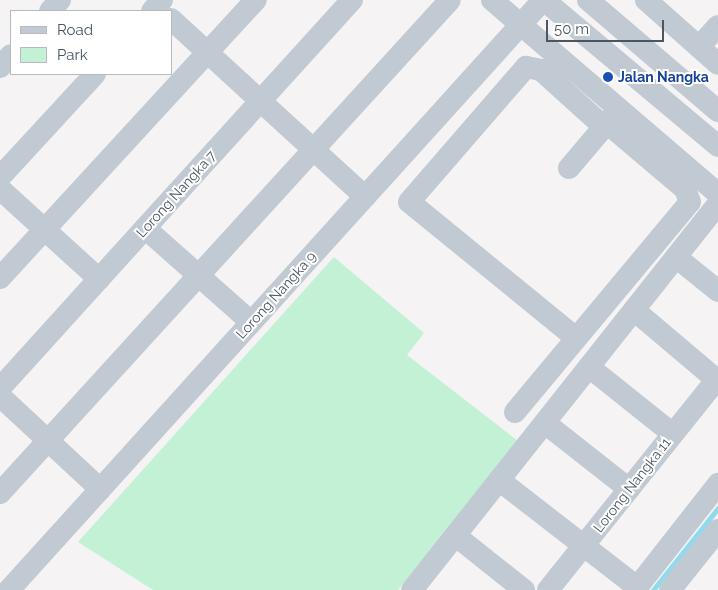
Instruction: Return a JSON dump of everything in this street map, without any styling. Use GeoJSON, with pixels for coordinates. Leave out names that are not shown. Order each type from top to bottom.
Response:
{"type":"FeatureCollection","features":[{"type":"Feature","properties":{"kind":"street"},"geometry":{"type":"LineString","coordinates":[[51,10],[60,0]]}},
{"type":"Feature","properties":{"kind":"street"},"geometry":{"type":"LineString","coordinates":[[0,278],[256,0]]}},
{"type":"Feature","properties":{"kind":"street","name":"Lorong Nangka 7"},"geometry":{"type":"LineString","coordinates":[[0,388],[352,0]]}},
{"type":"Feature","properties":{"kind":"street"},"geometry":{"type":"LineString","coordinates":[[0,493],[450,0]]}},
{"type":"Feature","properties":{"kind":"street"},"geometry":{"type":"LineString","coordinates":[[492,0],[521,25],[610,120],[685,189],[690,202],[515,412]]}},
{"type":"Feature","properties":{"kind":"street"},"geometry":{"type":"LineString","coordinates":[[544,0],[715,139]]}},
{"type":"Feature","properties":{"kind":"street","name":"Lorong Nangka 9"},"geometry":{"type":"LineString","coordinates":[[9,590],[544,0]]}},
{"type":"Feature","properties":{"kind":"street"},"geometry":{"type":"LineString","coordinates":[[588,0],[718,112]]}},
{"type":"Feature","properties":{"kind":"street"},"geometry":{"type":"LineString","coordinates":[[646,0],[718,64]]}},
{"type":"Feature","properties":{"kind":"street"},"geometry":{"type":"LineString","coordinates":[[172,20],[365,197]]}},
{"type":"Feature","properties":{"kind":"street"},"geometry":{"type":"LineString","coordinates":[[700,47],[718,26]]}},
{"type":"Feature","properties":{"kind":"street"},"geometry":{"type":"LineString","coordinates":[[0,67],[10,56]]}},
{"type":"Feature","properties":{"kind":"street"},"geometry":{"type":"LineString","coordinates":[[576,338],[409,202],[526,67],[541,70],[718,194]]}},
{"type":"Feature","properties":{"kind":"street"},"geometry":{"type":"LineString","coordinates":[[0,177],[94,75]]}},
{"type":"Feature","properties":{"kind":"street"},"geometry":{"type":"LineString","coordinates":[[568,168],[610,120]]}},
{"type":"Feature","properties":{"kind":"street"},"geometry":{"type":"LineString","coordinates":[[0,189],[99,279]]}},
{"type":"Feature","properties":{"kind":"street"},"geometry":{"type":"LineString","coordinates":[[412,590],[718,204]]}},
{"type":"Feature","properties":{"kind":"street"},"geometry":{"type":"LineString","coordinates":[[145,228],[251,322]]}},
{"type":"Feature","properties":{"kind":"street"},"geometry":{"type":"LineString","coordinates":[[676,257],[718,290]]}},
{"type":"Feature","properties":{"kind":"street"},"geometry":{"type":"LineString","coordinates":[[634,310],[717,380]]}},
{"type":"Feature","properties":{"kind":"street"},"geometry":{"type":"LineString","coordinates":[[589,367],[673,434]]}},
{"type":"Feature","properties":{"kind":"street","name":"Lorong Nangka 11"},"geometry":{"type":"LineString","coordinates":[[548,590],[717,380]]}},
{"type":"Feature","properties":{"kind":"street"},"geometry":{"type":"LineString","coordinates":[[0,396],[100,489]]}},
{"type":"Feature","properties":{"kind":"street"},"geometry":{"type":"LineString","coordinates":[[545,423],[629,489]]}},
{"type":"Feature","properties":{"kind":"street"},"geometry":{"type":"LineString","coordinates":[[500,480],[636,588],[718,484]]}},
{"type":"Feature","properties":{"kind":"street"},"geometry":{"type":"LineString","coordinates":[[670,590],[718,530]]}},
{"type":"Feature","properties":{"kind":"street"},"geometry":{"type":"LineString","coordinates":[[456,536],[524,590]]}},
{"type":"Feature","properties":{"kind":"green space"},"geometry":{"type":"Polygon","coordinates":[[[334,257],[424,333],[407,355],[518,441],[398,590],[153,590],[78,542],[334,257]]]}},
{"type":"Feature","properties":{"kind":"waterway"},"geometry":{"type":"LineString","coordinates":[[653,590],[718,508]]}},
{"type":"Feature","properties":{"kind":"place","name":"Jalan Nangka"},"geometry":{"type":"Point","coordinates":[608,77]}}]}
